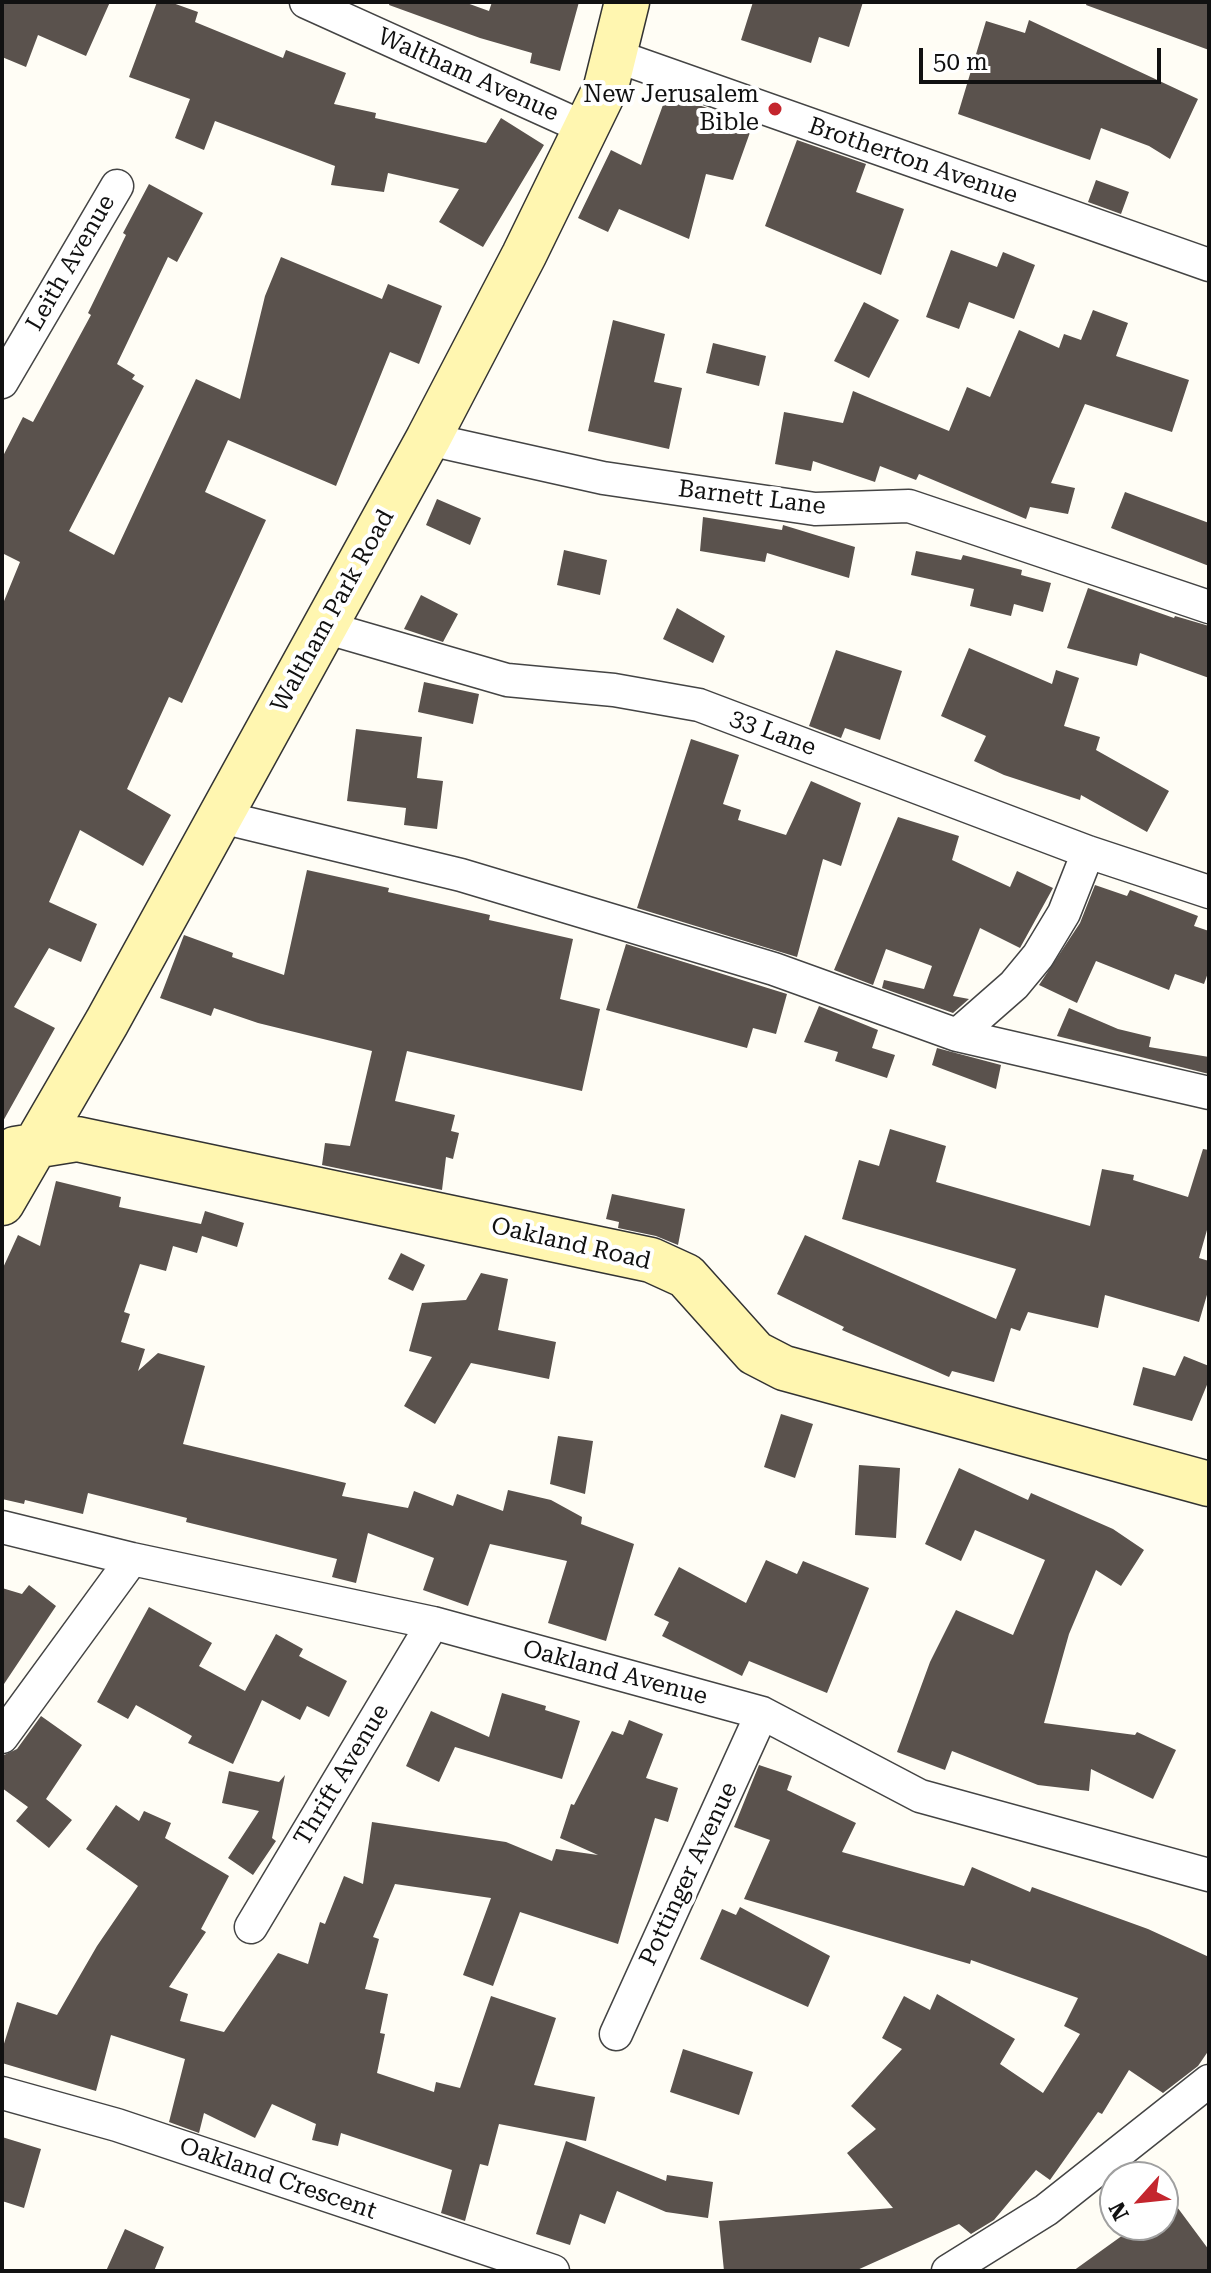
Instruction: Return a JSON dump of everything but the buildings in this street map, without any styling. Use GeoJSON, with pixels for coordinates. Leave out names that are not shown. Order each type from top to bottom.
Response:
{"type":"FeatureCollection","features":[{"type":"Feature","properties":{"kind":"main road","name":"Waltham Park Road"},"geometry":{"type":"LineString","coordinates":[[2,1203],[16,1149],[107,1022],[217,816],[428,439],[587,129],[616,56],[627,2]]}},
{"type":"Feature","properties":{"kind":"main road","name":"Oakland Road"},"geometry":{"type":"LineString","coordinates":[[16,1149],[77,1139],[651,1260],[686,1276],[755,1353],[784,1368],[1209,1484]]}},
{"type":"Feature","properties":{"kind":"street","name":"Waltham Avenue"},"geometry":{"type":"LineString","coordinates":[[306,2],[587,129]]}},
{"type":"Feature","properties":{"kind":"street","name":"Brotherton Avenue"},"geometry":{"type":"LineString","coordinates":[[616,56],[1209,265]]}},
{"type":"Feature","properties":{"kind":"street","name":"Leith Avenue"},"geometry":{"type":"LineString","coordinates":[[2,382],[117,186]]}},
{"type":"Feature","properties":{"kind":"street","name":"Barnett Lane"},"geometry":{"type":"LineString","coordinates":[[428,439],[603,478],[815,509],[909,506],[1209,607]]}},
{"type":"Feature","properties":{"kind":"street","name":"33 Lane"},"geometry":{"type":"LineString","coordinates":[[324,627],[507,680],[614,690],[699,705],[1088,852],[1209,892]]}},
{"type":"Feature","properties":{"kind":"street"},"geometry":{"type":"LineString","coordinates":[[217,816],[461,875],[774,969],[957,1035],[1209,1093]]}},
{"type":"Feature","properties":{"kind":"street"},"geometry":{"type":"LineString","coordinates":[[957,1035],[1014,985],[1038,956],[1064,913],[1088,852]]}},
{"type":"Feature","properties":{"kind":"street","name":"Oakland Avenue"},"geometry":{"type":"LineString","coordinates":[[2,1527],[132,1559],[433,1623],[762,1713],[920,1796],[1209,1875]]}},
{"type":"Feature","properties":{"kind":"street"},"geometry":{"type":"LineString","coordinates":[[2,1737],[132,1559]]}},
{"type":"Feature","properties":{"kind":"street","name":"Thrift Avenue"},"geometry":{"type":"LineString","coordinates":[[251,1927],[433,1623]]}},
{"type":"Feature","properties":{"kind":"street","name":"Pottinger Avenue"},"geometry":{"type":"LineString","coordinates":[[616,2034],[762,1713]]}},
{"type":"Feature","properties":{"kind":"street"},"geometry":{"type":"LineString","coordinates":[[948,2271],[1046,2210],[1209,2081]]}},
{"type":"Feature","properties":{"kind":"street","name":"Oakland Crescent"},"geometry":{"type":"LineString","coordinates":[[2,2093],[117,2125],[553,2271]]}},
{"type":"Feature","properties":{"kind":"place","name":"New Jerusalem Bible"},"geometry":{"type":"Point","coordinates":[775,109]}}]}
